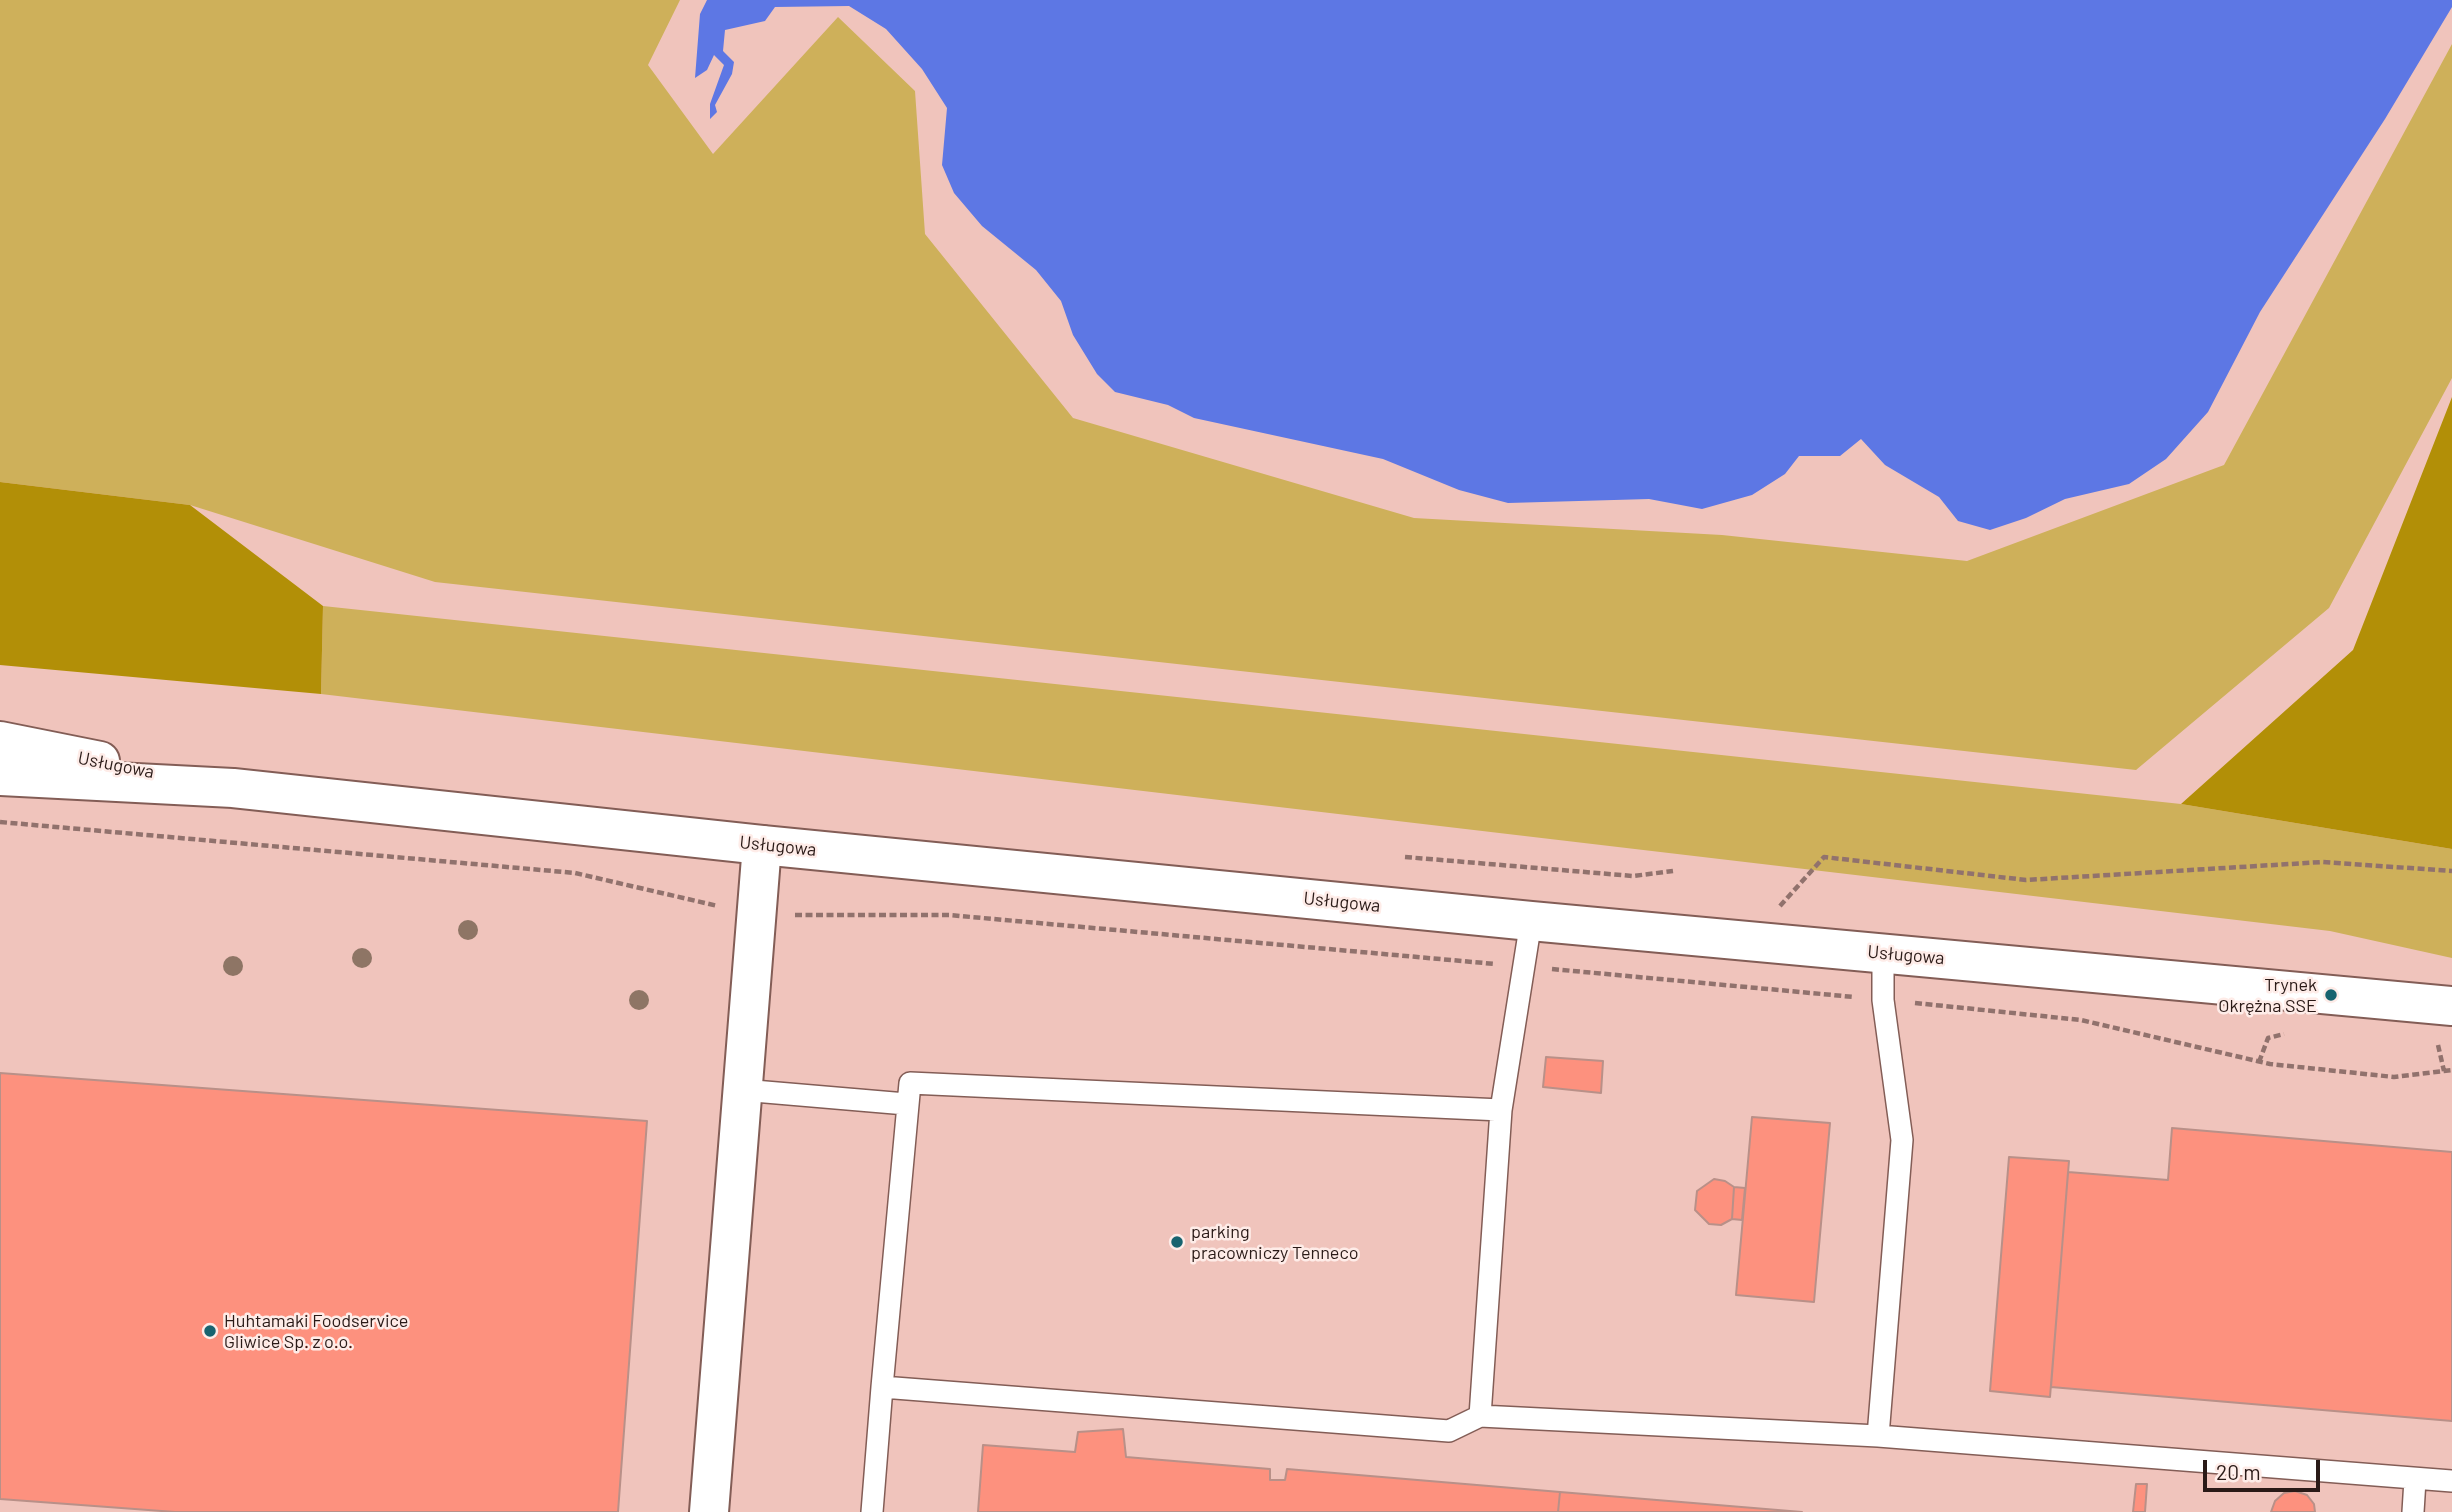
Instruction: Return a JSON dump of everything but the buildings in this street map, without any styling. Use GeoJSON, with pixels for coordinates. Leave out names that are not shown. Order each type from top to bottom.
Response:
{"type":"FeatureCollection","features":[{"type":"Feature","properties":{"kind":"street","name":"Usługowa"},"geometry":{"type":"LineString","coordinates":[[0,741],[233,788]]}},
{"type":"Feature","properties":{"kind":"street","name":"Usługowa"},"geometry":{"type":"LineString","coordinates":[[0,776],[233,788],[762,845],[1531,921],[1749,939],[2452,1006]]}},
{"type":"Feature","properties":{"kind":"street"},"geometry":{"type":"LineString","coordinates":[[709,1512],[762,845]]}},
{"type":"Feature","properties":{"kind":"lane"},"geometry":{"type":"LineString","coordinates":[[1480,1416],[1501,1110],[1531,921]]}},
{"type":"Feature","properties":{"kind":"lane"},"geometry":{"type":"LineString","coordinates":[[1878,1436],[1902,1140],[1883,1000],[1883,953]]}},
{"type":"Feature","properties":{"kind":"lane"},"geometry":{"type":"LineString","coordinates":[[872,1512],[906,1104],[910,1083],[1501,1110]]}},
{"type":"Feature","properties":{"kind":"lane"},"geometry":{"type":"LineString","coordinates":[[742,1090],[906,1104]]}},
{"type":"Feature","properties":{"kind":"lane"},"geometry":{"type":"LineString","coordinates":[[882,1387],[1449,1431],[1480,1416],[1878,1436],[2452,1481]]}},
{"type":"Feature","properties":{"kind":"lane"},"geometry":{"type":"LineString","coordinates":[[2413,1512],[2415,1480]]}},
{"type":"Feature","properties":{"kind":"path"},"geometry":{"type":"LineString","coordinates":[[0,822],[575,873],[756,915],[949,915],[1524,967],[2081,1020],[2259,1062],[2394,1077],[2452,1070]]}},
{"type":"Feature","properties":{"kind":"path"},"geometry":{"type":"LineString","coordinates":[[1405,857],[1633,876],[1673,872]]}},
{"type":"Feature","properties":{"kind":"path"},"geometry":{"type":"LineString","coordinates":[[1749,939],[1824,857],[2026,880],[2323,862],[2452,872]]}},
{"type":"Feature","properties":{"kind":"path"},"geometry":{"type":"LineString","coordinates":[[2259,1062],[2267,1038],[2284,1034]]}},
{"type":"Feature","properties":{"kind":"path"},"geometry":{"type":"LineString","coordinates":[[2431,1045],[2439,1045],[2444,1071]]}},
{"type":"Feature","properties":{"kind":"shaded area"},"geometry":{"type":"Polygon","coordinates":[[[0,0],[680,0],[648,65],[713,154],[838,17],[915,91],[925,234],[1073,418],[1414,518],[1722,535],[1967,561],[2224,465],[2452,44],[2452,378],[2329,608],[2136,770],[435,582],[190,505],[0,482],[0,0]]]}},
{"type":"Feature","properties":{"kind":"shaded area"},"geometry":{"type":"Polygon","coordinates":[[[2452,397],[2452,849],[2181,804],[2353,650],[2452,397]]]}},
{"type":"Feature","properties":{"kind":"shaded area"},"geometry":{"type":"Polygon","coordinates":[[[0,482],[190,505],[323,606],[321,694],[0,665],[0,482]]]}},
{"type":"Feature","properties":{"kind":"shaded area"},"geometry":{"type":"Polygon","coordinates":[[[323,606],[2181,804],[2452,849],[2452,958],[2330,931],[321,694],[323,606]]]}},
{"type":"Feature","properties":{"kind":"water"},"geometry":{"type":"Polygon","coordinates":[[[707,0],[2452,0],[2452,7],[2385,119],[2260,312],[2208,412],[2166,459],[2129,484],[2065,499],[2026,518],[1990,530],[1958,521],[1939,497],[1885,465],[1861,439],[1840,456],[1799,456],[1785,474],[1752,495],[1702,509],[1649,499],[1508,503],[1459,490],[1383,459],[1194,418],[1168,405],[1115,392],[1097,374],[1073,335],[1061,301],[1036,270],[982,226],[954,193],[942,165],[947,108],[922,69],[886,29],[849,6],[775,7],[765,21],[725,30],[723,51],[734,62],[732,74],[715,105],[717,112],[710,119],[710,104],[724,65],[714,55],[707,70],[695,78],[700,14],[707,0]]]}},
{"type":"Feature","properties":{"kind":"place","name":"Trynek Okrężna SSE"},"geometry":{"type":"Point","coordinates":[2331,995]}},
{"type":"Feature","properties":{"kind":"place","name":"parking pracowniczy Tenneco"},"geometry":{"type":"Point","coordinates":[1177,1242]}},
{"type":"Feature","properties":{"kind":"place","name":"Huhtamaki Foodservice Gliwice Sp. z o.o."},"geometry":{"type":"Point","coordinates":[210,1331]}}]}
